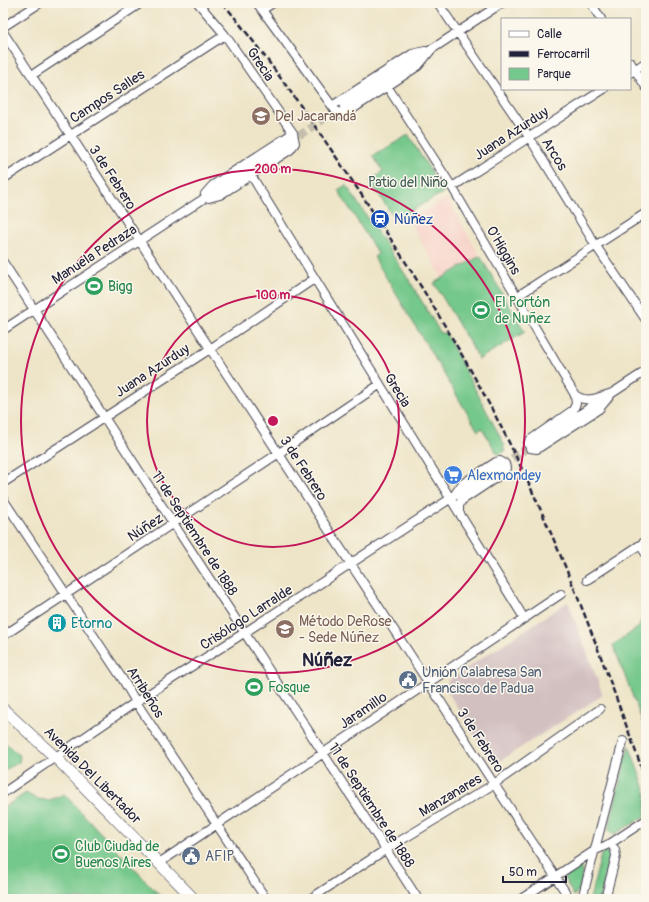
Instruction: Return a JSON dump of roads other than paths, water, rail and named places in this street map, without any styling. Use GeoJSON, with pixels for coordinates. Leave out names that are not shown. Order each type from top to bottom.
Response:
{"type":"FeatureCollection","features":[{"type":"Feature","properties":{"kind":"main road","name":"Avenida Del Libertador"},"geometry":{"type":"LineString","coordinates":[[3,709],[56,757],[194,899]]}},
{"type":"Feature","properties":{"kind":"street"},"geometry":{"type":"LineString","coordinates":[[3,27],[40,3]]}},
{"type":"Feature","properties":{"kind":"street"},"geometry":{"type":"LineString","coordinates":[[32,75],[141,3]]}},
{"type":"Feature","properties":{"kind":"street","name":"Grecia"},"geometry":{"type":"LineString","coordinates":[[198,3],[225,35],[292,133],[292,143]]}},
{"type":"Feature","properties":{"kind":"street"},"geometry":{"type":"LineString","coordinates":[[272,3],[260,6],[337,113],[341,114],[344,110],[457,32],[502,3]]}},
{"type":"Feature","properties":{"kind":"street","name":"Arcos"},"geometry":{"type":"LineString","coordinates":[[438,3],[529,137],[596,246],[646,320]]}},
{"type":"Feature","properties":{"kind":"street"},"geometry":{"type":"LineString","coordinates":[[590,3],[600,18]]}},
{"type":"Feature","properties":{"kind":"street","name":"3 de Febrero"},"geometry":{"type":"LineString","coordinates":[[3,32],[570,899]]}},
{"type":"Feature","properties":{"kind":"street","name":"Campos Salles"},"geometry":{"type":"LineString","coordinates":[[3,179],[225,35]]}},
{"type":"Feature","properties":{"kind":"street"},"geometry":{"type":"LineString","coordinates":[[332,106],[412,54],[431,50]]}},
{"type":"Feature","properties":{"kind":"street"},"geometry":{"type":"LineString","coordinates":[[344,110],[387,86],[418,66],[431,50]]}},
{"type":"Feature","properties":{"kind":"street"},"geometry":{"type":"LineString","coordinates":[[646,62],[632,68],[646,87]]}},
{"type":"Feature","properties":{"kind":"street","name":"O'Higgins"},"geometry":{"type":"LineString","coordinates":[[387,86],[452,187],[574,395]]}},
{"type":"Feature","properties":{"kind":"street","name":"Juana Azurduy"},"geometry":{"type":"LineString","coordinates":[[452,187],[602,90]]}},
{"type":"Feature","properties":{"kind":"street","name":"Manuela Pedraza"},"geometry":{"type":"LineString","coordinates":[[199,201],[213,185],[292,133]]}},
{"type":"Feature","properties":{"kind":"street","name":"Manuela Pedraza"},"geometry":{"type":"LineString","coordinates":[[199,201],[220,195],[251,176],[290,150],[292,143]]}},
{"type":"Feature","properties":{"kind":"street","name":"Manuela Pedraza"},"geometry":{"type":"LineString","coordinates":[[3,330],[199,201],[292,143]]}},
{"type":"Feature","properties":{"kind":"street","name":"Grecia"},"geometry":{"type":"LineString","coordinates":[[251,176],[524,618]]}},
{"type":"Feature","properties":{"kind":"street"},"geometry":{"type":"LineString","coordinates":[[516,297],[646,213]]}},
{"type":"Feature","properties":{"kind":"street","name":"11 de Septiembre de 1888"},"geometry":{"type":"LineString","coordinates":[[3,262],[418,899]]}},
{"type":"Feature","properties":{"kind":"street","name":"Juana Azurduy"},"geometry":{"type":"LineString","coordinates":[[3,483],[210,349],[314,278]]}},
{"type":"Feature","properties":{"kind":"street"},"geometry":{"type":"LineString","coordinates":[[534,444],[646,371]]}},
{"type":"Feature","properties":{"kind":"street","name":"Núñez"},"geometry":{"type":"LineString","coordinates":[[3,636],[173,524],[379,385]]}},
{"type":"Feature","properties":{"kind":"street"},"geometry":{"type":"LineString","coordinates":[[574,395],[576,404],[573,410],[530,440],[528,444],[530,448],[537,450],[599,409],[612,393]]}},
{"type":"Feature","properties":{"kind":"street"},"geometry":{"type":"LineString","coordinates":[[574,395],[583,400],[589,400],[612,393]]}},
{"type":"Feature","properties":{"kind":"street","name":"Crisólogo Larralde"},"geometry":{"type":"LineString","coordinates":[[450,499],[462,484],[496,462],[501,461],[505,464],[506,468],[504,473],[461,501],[459,512]]}},
{"type":"Feature","properties":{"kind":"street","name":"Crisólogo Larralde"},"geometry":{"type":"LineString","coordinates":[[3,793],[136,702],[502,465]]}},
{"type":"Feature","properties":{"kind":"street","name":"Arribeños"},"geometry":{"type":"LineString","coordinates":[[3,499],[266,899]]}},
{"type":"Feature","properties":{"kind":"street"},"geometry":{"type":"LineString","coordinates":[[587,580],[643,543],[646,554]]}},
{"type":"Feature","properties":{"kind":"street","name":"Jaramillo"},"geometry":{"type":"LineString","coordinates":[[159,862],[561,594]]}},
{"type":"Feature","properties":{"kind":"street","name":"Manzanares"},"geometry":{"type":"LineString","coordinates":[[310,899],[385,850],[494,784],[600,709]]}},
{"type":"Feature","properties":{"kind":"street"},"geometry":{"type":"LineString","coordinates":[[582,899],[623,742]]}},
{"type":"Feature","properties":{"kind":"street"},"geometry":{"type":"LineString","coordinates":[[521,899],[594,851],[611,843],[646,820]]}},
{"type":"Feature","properties":{"kind":"street"},"geometry":{"type":"LineString","coordinates":[[605,899],[616,856],[615,850],[611,843]]}},
{"type":"Feature","properties":{"kind":"tunnel"},"geometry":{"type":"LineString","coordinates":[[289,142],[341,108]]}},
{"type":"Feature","properties":{"kind":"tunnel"},"geometry":{"type":"LineString","coordinates":[[502,465],[534,444]]}},
{"type":"Feature","properties":{"kind":"railway"},"geometry":{"type":"LineString","coordinates":[[223,3],[279,76],[350,177],[413,273],[477,381],[515,455],[564,563],[646,780]]}},
{"type":"Feature","properties":{"kind":"place","name":"Del Jacarandá"},"geometry":{"type":"Point","coordinates":[261,116]}},
{"type":"Feature","properties":{"kind":"place","name":"Núñez"},"geometry":{"type":"Point","coordinates":[380,219]}},
{"type":"Feature","properties":{"kind":"place","name":"Bigg"},"geometry":{"type":"Point","coordinates":[94,286]}},
{"type":"Feature","properties":{"kind":"place","name":"El Portón de Nuñez"},"geometry":{"type":"Point","coordinates":[481,310]}},
{"type":"Feature","properties":{"kind":"place","name":"Alexmondey"},"geometry":{"type":"Point","coordinates":[453,475]}},
{"type":"Feature","properties":{"kind":"place","name":"Etorno"},"geometry":{"type":"Point","coordinates":[57,623]}},
{"type":"Feature","properties":{"kind":"place","name":"Método DeRose - Sede Núñez"},"geometry":{"type":"Point","coordinates":[285,629]}},
{"type":"Feature","properties":{"kind":"place","name":"Unión Calabresa San Francisco de Padua"},"geometry":{"type":"Point","coordinates":[408,680]}},
{"type":"Feature","properties":{"kind":"place","name":"Fosque"},"geometry":{"type":"Point","coordinates":[254,687]}},
{"type":"Feature","properties":{"kind":"place","name":"Club Ciudad de Buenos Aires"},"geometry":{"type":"Point","coordinates":[61,854]}},
{"type":"Feature","properties":{"kind":"place","name":"AFIP"},"geometry":{"type":"Point","coordinates":[191,856]}},
{"type":"Feature","properties":{"kind":"district","name":"Núñez"},"geometry":{"type":"Point","coordinates":[327,660]}},
{"type":"Feature","properties":{"kind":"park label","name":"Patio del Niño"},"geometry":{"type":"Point","coordinates":[408,182]}}]}
